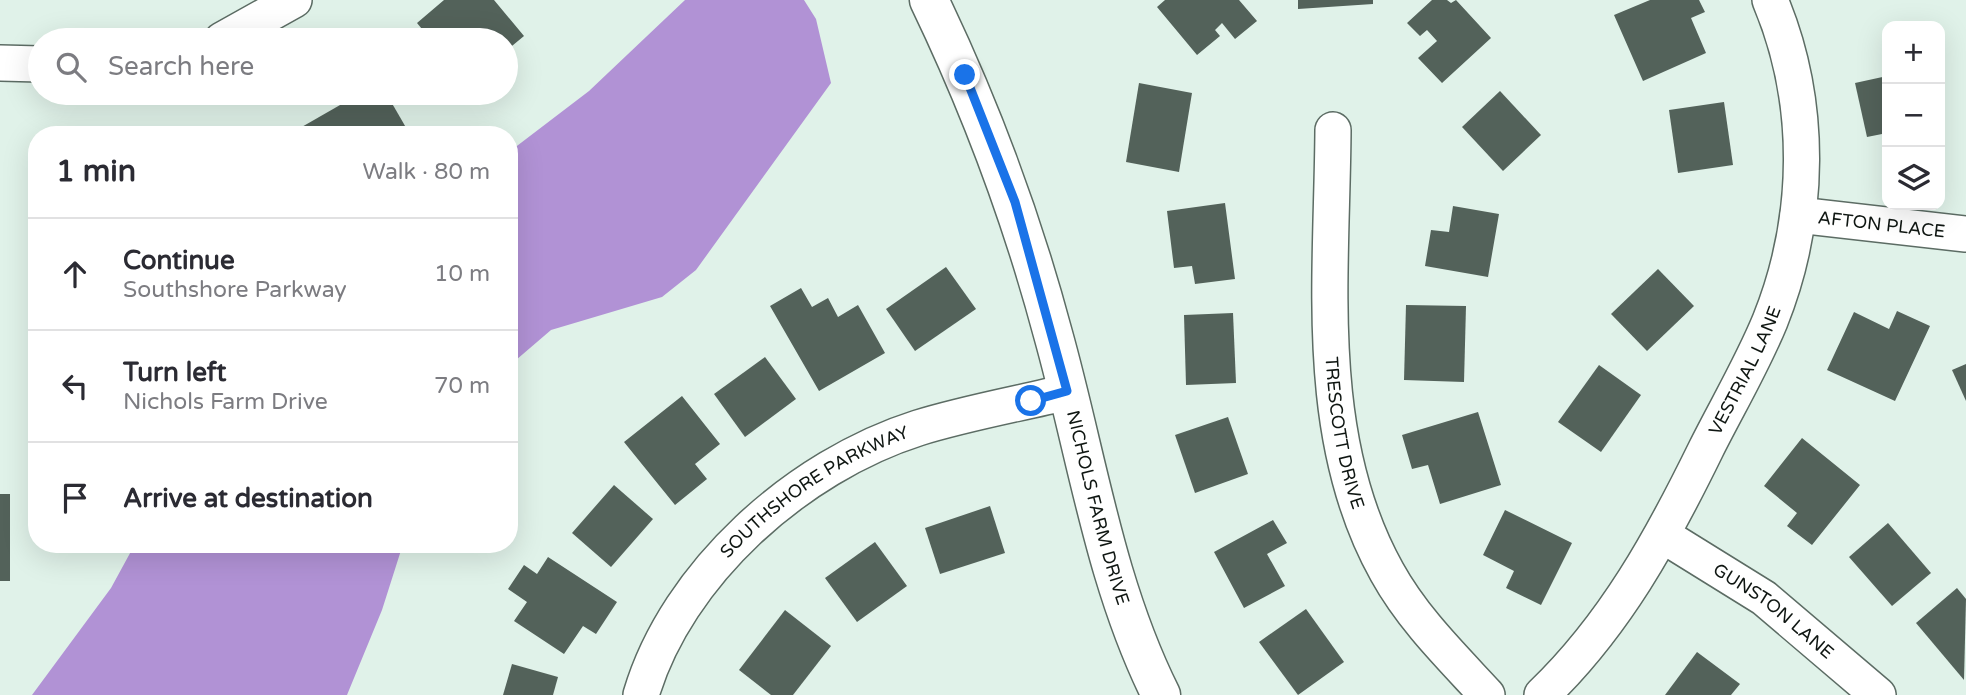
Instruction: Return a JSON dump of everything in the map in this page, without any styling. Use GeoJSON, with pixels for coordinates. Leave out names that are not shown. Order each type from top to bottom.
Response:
{"type":"FeatureCollection","features":[{"type":"Feature","properties":{"kind":"street"},"geometry":{"type":"LineString","coordinates":[[244,28],[295,0]]}},
{"type":"Feature","properties":{"kind":"street","name":"NICHOLS FARM DRIVE"},"geometry":{"type":"LineString","coordinates":[[929,0],[965,75],[1015,202],[1067,391],[1114,579],[1161,695]]}},
{"type":"Feature","properties":{"kind":"street","name":"VESTRIAL LANE"},"geometry":{"type":"LineString","coordinates":[[1542,695],[1565,673],[1611,618],[1664,536],[1769,322],[1787,272],[1798,215],[1803,162],[1799,110],[1790,57],[1770,0]]}},
{"type":"Feature","properties":{"kind":"street"},"geometry":{"type":"LineString","coordinates":[[0,63],[28,64]]}},
{"type":"Feature","properties":{"kind":"street","name":"TRESCOTT DRIVE"},"geometry":{"type":"LineString","coordinates":[[1333,130],[1332,384],[1342,453],[1367,528],[1387,572],[1420,623],[1487,695]]}},
{"type":"Feature","properties":{"kind":"street","name":"AFTON PLACE"},"geometry":{"type":"LineString","coordinates":[[1798,215],[1966,234]]}},
{"type":"Feature","properties":{"kind":"street","name":"SOUTHSHORE PARKWAY"},"geometry":{"type":"LineString","coordinates":[[641,695],[666,636],[698,587],[732,546],[774,506],[812,479],[868,447],[918,428],[1067,391]]}},
{"type":"Feature","properties":{"kind":"street","name":"GUNSTON LANE"},"geometry":{"type":"LineString","coordinates":[[1664,536],[1764,598],[1878,695]]}},
{"type":"Feature","properties":{"kind":"shaded area"},"geometry":{"type":"Polygon","coordinates":[[[685,0],[804,0],[816,19],[831,83],[696,270],[662,297],[551,330],[518,358],[518,145],[589,91],[685,0]]]}},
{"type":"Feature","properties":{"kind":"shaded area"},"geometry":{"type":"Polygon","coordinates":[[[130,553],[400,553],[382,610],[347,695],[32,695],[111,588],[130,553]]]}},
{"type":"Feature","properties":{"kind":"building"},"geometry":{"type":"Polygon","coordinates":[[[444,0],[494,0],[517,28],[421,28],[417,23],[444,0]]]}},
{"type":"Feature","properties":{"kind":"building"},"geometry":{"type":"Polygon","coordinates":[[[1165,0],[1239,0],[1257,21],[1235,39],[1222,23],[1215,30],[1220,36],[1197,55],[1157,7],[1165,0]]]}},
{"type":"Feature","properties":{"kind":"building"},"geometry":{"type":"Polygon","coordinates":[[[1298,0],[1373,0],[1373,4],[1298,9],[1298,0]]]}},
{"type":"Feature","properties":{"kind":"building"},"geometry":{"type":"Polygon","coordinates":[[[1432,0],[1447,0],[1451,3],[1456,0],[1491,38],[1442,83],[1418,58],[1437,41],[1427,30],[1420,36],[1407,23],[1432,0]]]}},
{"type":"Feature","properties":{"kind":"building"},"geometry":{"type":"Polygon","coordinates":[[[1650,0],[1699,0],[1705,12],[1691,18],[1706,53],[1643,81],[1614,15],[1650,0]]]}},
{"type":"Feature","properties":{"kind":"building"},"geometry":{"type":"Polygon","coordinates":[[[518,29],[524,36],[518,41],[518,29]]]}},
{"type":"Feature","properties":{"kind":"building"},"geometry":{"type":"Polygon","coordinates":[[[1882,77],[1882,134],[1867,137],[1855,83],[1882,77]]]}},
{"type":"Feature","properties":{"kind":"building"},"geometry":{"type":"Polygon","coordinates":[[[1139,83],[1192,93],[1179,172],[1126,162],[1139,83]]]}},
{"type":"Feature","properties":{"kind":"building"},"geometry":{"type":"Polygon","coordinates":[[[1500,91],[1541,135],[1503,171],[1462,127],[1500,91]]]}},
{"type":"Feature","properties":{"kind":"building"},"geometry":{"type":"Polygon","coordinates":[[[1724,102],[1733,165],[1678,173],[1669,110],[1724,102]]]}},
{"type":"Feature","properties":{"kind":"building"},"geometry":{"type":"Polygon","coordinates":[[[340,105],[393,105],[405,126],[303,126],[340,105]]]}},
{"type":"Feature","properties":{"kind":"building"},"geometry":{"type":"Polygon","coordinates":[[[1225,203],[1235,279],[1195,284],[1192,266],[1174,268],[1167,211],[1225,203]]]}},
{"type":"Feature","properties":{"kind":"building"},"geometry":{"type":"Polygon","coordinates":[[[1453,206],[1499,214],[1488,277],[1425,266],[1431,230],[1449,232],[1453,206]]]}},
{"type":"Feature","properties":{"kind":"building"},"geometry":{"type":"Polygon","coordinates":[[[946,267],[976,309],[915,351],[886,309],[946,267]]]}},
{"type":"Feature","properties":{"kind":"building"},"geometry":{"type":"Polygon","coordinates":[[[1658,269],[1694,306],[1647,351],[1611,314],[1658,269]]]}},
{"type":"Feature","properties":{"kind":"building"},"geometry":{"type":"Polygon","coordinates":[[[801,288],[812,307],[828,298],[838,317],[858,305],[885,353],[819,391],[770,306],[801,288]]]}},
{"type":"Feature","properties":{"kind":"building"},"geometry":{"type":"Polygon","coordinates":[[[1406,305],[1466,306],[1464,382],[1404,380],[1406,305]]]}},
{"type":"Feature","properties":{"kind":"building"},"geometry":{"type":"Polygon","coordinates":[[[1897,311],[1930,326],[1895,401],[1827,370],[1854,312],[1889,329],[1897,311]]]}},
{"type":"Feature","properties":{"kind":"building"},"geometry":{"type":"Polygon","coordinates":[[[1233,313],[1236,383],[1186,385],[1184,315],[1233,313]]]}},
{"type":"Feature","properties":{"kind":"building"},"geometry":{"type":"Polygon","coordinates":[[[765,357],[796,399],[745,437],[714,394],[765,357]]]}},
{"type":"Feature","properties":{"kind":"building"},"geometry":{"type":"Polygon","coordinates":[[[1966,364],[1966,401],[1952,370],[1966,364]]]}},
{"type":"Feature","properties":{"kind":"building"},"geometry":{"type":"Polygon","coordinates":[[[1599,365],[1641,395],[1601,452],[1558,422],[1599,365]]]}},
{"type":"Feature","properties":{"kind":"building"},"geometry":{"type":"Polygon","coordinates":[[[682,396],[720,444],[695,464],[707,479],[675,505],[624,442],[682,396]]]}},
{"type":"Feature","properties":{"kind":"building"},"geometry":{"type":"Polygon","coordinates":[[[1478,412],[1501,485],[1440,504],[1428,465],[1412,469],[1402,435],[1478,412]]]}},
{"type":"Feature","properties":{"kind":"building"},"geometry":{"type":"Polygon","coordinates":[[[1228,417],[1248,474],[1195,493],[1175,435],[1228,417]]]}},
{"type":"Feature","properties":{"kind":"building"},"geometry":{"type":"Polygon","coordinates":[[[1802,438],[1860,485],[1812,545],[1787,526],[1797,513],[1764,486],[1802,438]]]}},
{"type":"Feature","properties":{"kind":"building"},"geometry":{"type":"Polygon","coordinates":[[[614,485],[653,519],[611,567],[572,533],[614,485]]]}},
{"type":"Feature","properties":{"kind":"building"},"geometry":{"type":"Polygon","coordinates":[[[0,494],[10,494],[10,581],[0,581],[0,494]]]}},
{"type":"Feature","properties":{"kind":"building"},"geometry":{"type":"Polygon","coordinates":[[[990,506],[1005,553],[940,574],[925,528],[990,506]]]}},
{"type":"Feature","properties":{"kind":"building"},"geometry":{"type":"Polygon","coordinates":[[[1505,510],[1572,543],[1541,605],[1506,588],[1514,571],[1483,555],[1505,510]]]}},
{"type":"Feature","properties":{"kind":"building"},"geometry":{"type":"Polygon","coordinates":[[[1273,520],[1287,543],[1267,554],[1285,586],[1244,608],[1214,552],[1273,520]]]}},
{"type":"Feature","properties":{"kind":"building"},"geometry":{"type":"Polygon","coordinates":[[[1888,523],[1931,573],[1892,606],[1849,557],[1888,523]]]}},
{"type":"Feature","properties":{"kind":"building"},"geometry":{"type":"Polygon","coordinates":[[[875,542],[907,586],[857,622],[825,578],[875,542]]]}},
{"type":"Feature","properties":{"kind":"building"},"geometry":{"type":"Polygon","coordinates":[[[548,557],[617,602],[596,634],[583,626],[564,654],[514,621],[527,602],[508,589],[524,565],[537,574],[548,557]]]}},
{"type":"Feature","properties":{"kind":"building"},"geometry":{"type":"Polygon","coordinates":[[[1957,588],[1966,599],[1964,680],[1916,623],[1957,588]]]}},
{"type":"Feature","properties":{"kind":"building"},"geometry":{"type":"Polygon","coordinates":[[[1306,609],[1344,662],[1298,695],[1259,642],[1306,609]]]}},
{"type":"Feature","properties":{"kind":"building"},"geometry":{"type":"Polygon","coordinates":[[[785,610],[831,646],[793,695],[771,695],[739,670],[785,610]]]}},
{"type":"Feature","properties":{"kind":"building"},"geometry":{"type":"Polygon","coordinates":[[[1697,652],[1740,684],[1731,695],[1665,695],[1697,652]]]}},
{"type":"Feature","properties":{"kind":"building"},"geometry":{"type":"Polygon","coordinates":[[[512,664],[558,677],[553,695],[503,695],[512,664]]]}},
{"type":"Feature","properties":{"kind":"route"},"geometry":{"type":"LineString","coordinates":[[965,75],[1015,202],[1054,335],[1067,391],[1031,401]]}}]}
